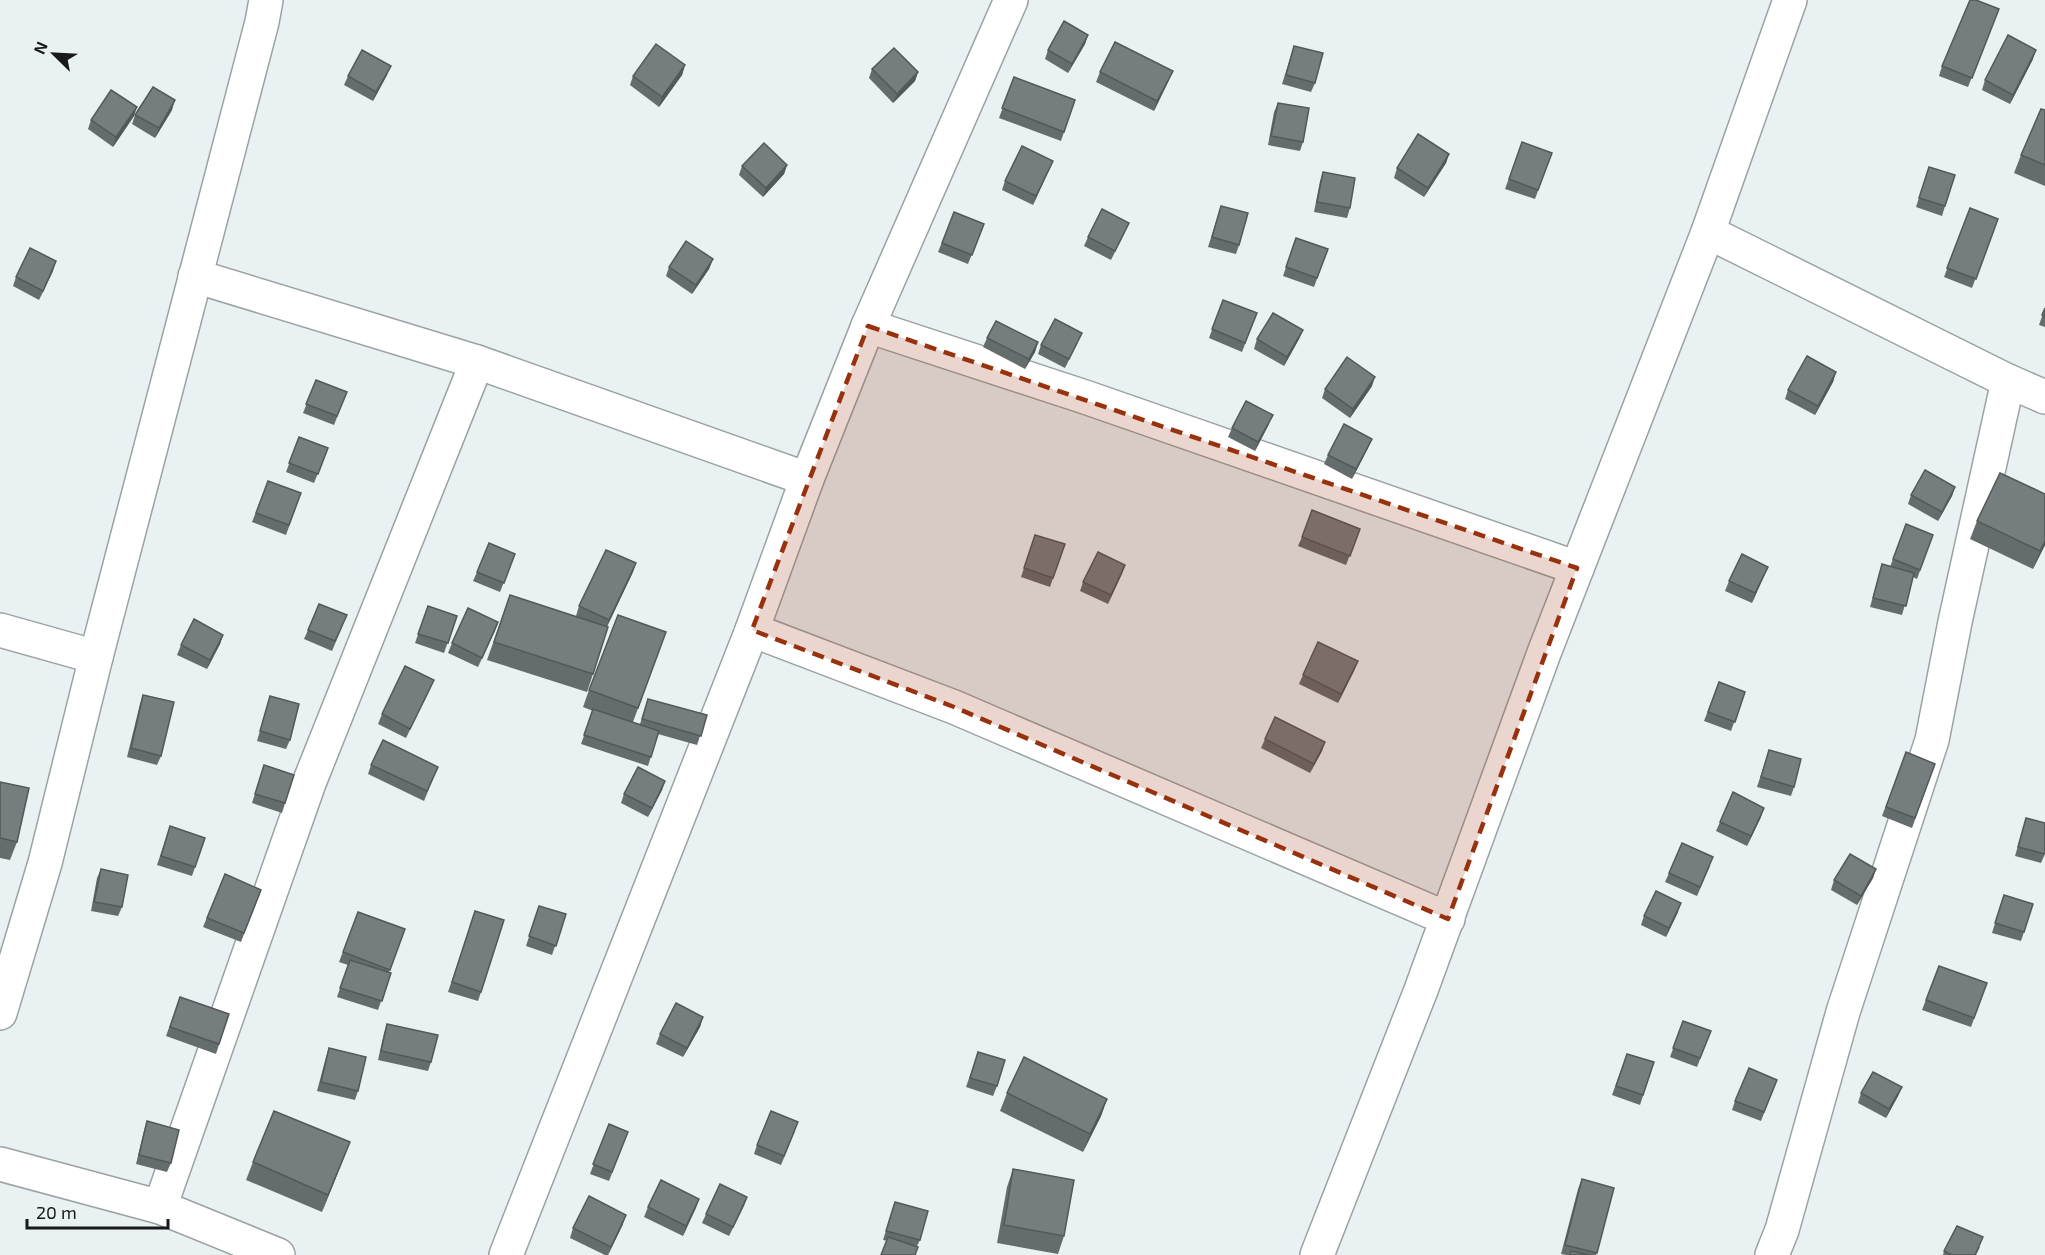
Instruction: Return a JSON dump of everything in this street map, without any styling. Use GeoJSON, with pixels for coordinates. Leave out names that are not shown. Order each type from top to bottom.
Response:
{"type":"FeatureCollection","features":[{"type":"Feature","properties":{"kind":"street"},"geometry":{"type":"LineString","coordinates":[[0,1013],[45,864],[96,657],[266,0]]}},
{"type":"Feature","properties":{"kind":"street"},"geometry":{"type":"LineString","coordinates":[[506,1255],[752,630],[807,479],[868,326],[1011,0]]}},
{"type":"Feature","properties":{"kind":"street"},"geometry":{"type":"LineString","coordinates":[[1317,1255],[1448,919],[1544,653],[1708,232],[1790,0]]}},
{"type":"Feature","properties":{"kind":"street"},"geometry":{"type":"LineString","coordinates":[[1708,232],[2008,381],[2045,397]]}},
{"type":"Feature","properties":{"kind":"street"},"geometry":{"type":"LineString","coordinates":[[195,276],[477,362],[807,479]]}},
{"type":"Feature","properties":{"kind":"street"},"geometry":{"type":"LineString","coordinates":[[868,326],[1151,419],[1577,568]]}},
{"type":"Feature","properties":{"kind":"street"},"geometry":{"type":"LineString","coordinates":[[160,1207],[309,783],[477,362]]}},
{"type":"Feature","properties":{"kind":"street"},"geometry":{"type":"LineString","coordinates":[[1772,1255],[1782,1230],[1843,1012],[1932,740],[1955,622],[2008,381]]}},
{"type":"Feature","properties":{"kind":"street"},"geometry":{"type":"LineString","coordinates":[[0,630],[96,657]]}},
{"type":"Feature","properties":{"kind":"street"},"geometry":{"type":"LineString","coordinates":[[752,630],[954,707],[1448,919]]}},
{"type":"Feature","properties":{"kind":"street"},"geometry":{"type":"LineString","coordinates":[[0,1164],[160,1207],[278,1255]]}},
{"type":"Feature","properties":{"kind":"highlighted area"},"geometry":{"type":"Polygon","coordinates":[[[868,326],[1577,568],[1448,919],[954,707],[752,630],[868,326]]]}},
{"type":"Feature","properties":{"kind":"building"},"geometry":{"type":"Polygon","coordinates":[[[1970,0],[1999,9],[1972,78],[1942,66],[1970,0]]]}},
{"type":"Feature","properties":{"kind":"building"},"geometry":{"type":"Polygon","coordinates":[[[1064,21],[1088,35],[1072,64],[1048,50],[1064,21]]]}},
{"type":"Feature","properties":{"kind":"building"},"geometry":{"type":"Polygon","coordinates":[[[2008,35],[2036,50],[2013,95],[1985,80],[2008,35]]]}},
{"type":"Feature","properties":{"kind":"building"},"geometry":{"type":"Polygon","coordinates":[[[1115,42],[1173,71],[1157,101],[1100,72],[1115,42]]]}},
{"type":"Feature","properties":{"kind":"building"},"geometry":{"type":"Polygon","coordinates":[[[656,44],[685,65],[662,97],[633,76],[656,44]]]}},
{"type":"Feature","properties":{"kind":"building"},"geometry":{"type":"Polygon","coordinates":[[[1294,46],[1323,53],[1315,83],[1286,75],[1294,46]]]}},
{"type":"Feature","properties":{"kind":"building"},"geometry":{"type":"Polygon","coordinates":[[[894,48],[918,72],[897,94],[872,69],[894,48]]]}},
{"type":"Feature","properties":{"kind":"building"},"geometry":{"type":"Polygon","coordinates":[[[362,50],[391,66],[376,92],[348,76],[362,50]]]}},
{"type":"Feature","properties":{"kind":"building"},"geometry":{"type":"Polygon","coordinates":[[[1014,77],[1075,100],[1064,132],[1002,108],[1014,77]]]}},
{"type":"Feature","properties":{"kind":"building"},"geometry":{"type":"Polygon","coordinates":[[[153,87],[175,100],[159,128],[135,115],[153,87]]]}},
{"type":"Feature","properties":{"kind":"building"},"geometry":{"type":"Polygon","coordinates":[[[111,90],[137,107],[116,137],[91,120],[111,90]]]}},
{"type":"Feature","properties":{"kind":"building"},"geometry":{"type":"Polygon","coordinates":[[[1278,103],[1309,108],[1303,142],[1271,136],[1278,103]]]}},
{"type":"Feature","properties":{"kind":"building"},"geometry":{"type":"Polygon","coordinates":[[[2041,109],[2045,110],[2045,165],[2021,155],[2041,109]]]}},
{"type":"Feature","properties":{"kind":"building"},"geometry":{"type":"Polygon","coordinates":[[[1418,134],[1449,154],[1428,188],[1397,168],[1418,134]]]}},
{"type":"Feature","properties":{"kind":"building"},"geometry":{"type":"Polygon","coordinates":[[[1522,142],[1552,153],[1538,190],[1509,179],[1522,142]]]}},
{"type":"Feature","properties":{"kind":"building"},"geometry":{"type":"Polygon","coordinates":[[[764,143],[787,165],[766,188],[742,166],[764,143]]]}},
{"type":"Feature","properties":{"kind":"building"},"geometry":{"type":"Polygon","coordinates":[[[1022,146],[1053,161],[1036,196],[1005,181],[1022,146]]]}},
{"type":"Feature","properties":{"kind":"building"},"geometry":{"type":"Polygon","coordinates":[[[1929,167],[1955,175],[1945,206],[1919,198],[1929,167]]]}},
{"type":"Feature","properties":{"kind":"building"},"geometry":{"type":"Polygon","coordinates":[[[1323,172],[1355,178],[1350,208],[1317,202],[1323,172]]]}},
{"type":"Feature","properties":{"kind":"building"},"geometry":{"type":"Polygon","coordinates":[[[1221,206],[1248,213],[1239,245],[1212,237],[1221,206]]]}},
{"type":"Feature","properties":{"kind":"building"},"geometry":{"type":"Polygon","coordinates":[[[1970,208],[1998,219],[1976,279],[1947,268],[1970,208]]]}},
{"type":"Feature","properties":{"kind":"building"},"geometry":{"type":"Polygon","coordinates":[[[1102,209],[1129,223],[1115,251],[1088,237],[1102,209]]]}},
{"type":"Feature","properties":{"kind":"building"},"geometry":{"type":"Polygon","coordinates":[[[954,212],[984,224],[972,255],[942,243],[954,212]]]}},
{"type":"Feature","properties":{"kind":"building"},"geometry":{"type":"Polygon","coordinates":[[[1296,238],[1328,249],[1317,278],[1286,267],[1296,238]]]}},
{"type":"Feature","properties":{"kind":"building"},"geometry":{"type":"Polygon","coordinates":[[[686,241],[713,259],[696,285],[669,267],[686,241]]]}},
{"type":"Feature","properties":{"kind":"building"},"geometry":{"type":"Polygon","coordinates":[[[30,248],[56,261],[43,291],[16,277],[30,248]]]}},
{"type":"Feature","properties":{"kind":"building"},"geometry":{"type":"Polygon","coordinates":[[[1223,300],[1257,313],[1245,343],[1212,329],[1223,300]]]}},
{"type":"Feature","properties":{"kind":"building"},"geometry":{"type":"Polygon","coordinates":[[[1273,313],[1303,330],[1287,357],[1257,339],[1273,313]]]}},
{"type":"Feature","properties":{"kind":"building"},"geometry":{"type":"Polygon","coordinates":[[[1055,319],[1082,333],[1069,359],[1041,345],[1055,319]]]}},
{"type":"Feature","properties":{"kind":"building"},"geometry":{"type":"Polygon","coordinates":[[[996,321],[1038,342],[1029,359],[987,338],[996,321]]]}},
{"type":"Feature","properties":{"kind":"building"},"geometry":{"type":"Polygon","coordinates":[[[1807,356],[1836,372],[1818,406],[1788,390],[1807,356]]]}},
{"type":"Feature","properties":{"kind":"building"},"geometry":{"type":"Polygon","coordinates":[[[1347,357],[1375,377],[1353,409],[1325,389],[1347,357]]]}},
{"type":"Feature","properties":{"kind":"building"},"geometry":{"type":"Polygon","coordinates":[[[316,380],[347,392],[337,416],[306,404],[316,380]]]}},
{"type":"Feature","properties":{"kind":"building"},"geometry":{"type":"Polygon","coordinates":[[[1246,401],[1273,415],[1258,442],[1232,428],[1246,401]]]}},
{"type":"Feature","properties":{"kind":"building"},"geometry":{"type":"Polygon","coordinates":[[[1344,424],[1372,439],[1356,469],[1328,455],[1344,424]]]}},
{"type":"Feature","properties":{"kind":"building"},"geometry":{"type":"Polygon","coordinates":[[[299,437],[328,448],[318,474],[289,463],[299,437]]]}},
{"type":"Feature","properties":{"kind":"building"},"geometry":{"type":"Polygon","coordinates":[[[1925,470],[1955,487],[1942,512],[1911,495],[1925,470]]]}},
{"type":"Feature","properties":{"kind":"building"},"geometry":{"type":"Polygon","coordinates":[[[2000,473],[2045,494],[2045,541],[2040,551],[1977,521],[2000,473]]]}},
{"type":"Feature","properties":{"kind":"building"},"geometry":{"type":"Polygon","coordinates":[[[268,481],[301,493],[289,525],[256,513],[268,481]]]}},
{"type":"Feature","properties":{"kind":"building"},"geometry":{"type":"Polygon","coordinates":[[[1312,510],[1360,529],[1350,556],[1302,537],[1312,510]]]}},
{"type":"Feature","properties":{"kind":"building"},"geometry":{"type":"Polygon","coordinates":[[[1906,524],[1933,535],[1920,570],[1893,559],[1906,524]]]}},
{"type":"Feature","properties":{"kind":"building"},"geometry":{"type":"Polygon","coordinates":[[[1035,535],[1065,544],[1053,578],[1024,568],[1035,535]]]}},
{"type":"Feature","properties":{"kind":"building"},"geometry":{"type":"Polygon","coordinates":[[[489,543],[515,554],[504,583],[477,572],[489,543]]]}},
{"type":"Feature","properties":{"kind":"building"},"geometry":{"type":"Polygon","coordinates":[[[606,550],[636,563],[609,620],[579,606],[606,550]]]}},
{"type":"Feature","properties":{"kind":"building"},"geometry":{"type":"Polygon","coordinates":[[[1098,552],[1125,565],[1111,595],[1083,582],[1098,552]]]}},
{"type":"Feature","properties":{"kind":"building"},"geometry":{"type":"Polygon","coordinates":[[[1742,554],[1768,567],[1755,593],[1729,581],[1742,554]]]}},
{"type":"Feature","properties":{"kind":"building"},"geometry":{"type":"Polygon","coordinates":[[[1882,564],[1914,573],[1906,606],[1873,598],[1882,564]]]}},
{"type":"Feature","properties":{"kind":"building"},"geometry":{"type":"Polygon","coordinates":[[[510,595],[608,627],[593,674],[494,642],[510,595]]]}},
{"type":"Feature","properties":{"kind":"building"},"geometry":{"type":"Polygon","coordinates":[[[319,604],[347,615],[335,641],[308,630],[319,604]]]}},
{"type":"Feature","properties":{"kind":"building"},"geometry":{"type":"Polygon","coordinates":[[[428,606],[457,616],[448,643],[418,634],[428,606]]]}},
{"type":"Feature","properties":{"kind":"building"},"geometry":{"type":"Polygon","coordinates":[[[468,608],[498,622],[482,658],[452,643],[468,608]]]}},
{"type":"Feature","properties":{"kind":"building"},"geometry":{"type":"Polygon","coordinates":[[[618,615],[666,632],[638,708],[589,690],[618,615]]]}},
{"type":"Feature","properties":{"kind":"building"},"geometry":{"type":"Polygon","coordinates":[[[194,619],[223,635],[210,660],[181,645],[194,619]]]}},
{"type":"Feature","properties":{"kind":"building"},"geometry":{"type":"Polygon","coordinates":[[[1318,642],[1358,661],[1341,694],[1303,675],[1318,642]]]}},
{"type":"Feature","properties":{"kind":"building"},"geometry":{"type":"Polygon","coordinates":[[[405,666],[434,680],[410,729],[382,714],[405,666]]]}},
{"type":"Feature","properties":{"kind":"building"},"geometry":{"type":"Polygon","coordinates":[[[1719,682],[1745,692],[1735,722],[1708,712],[1719,682]]]}},
{"type":"Feature","properties":{"kind":"building"},"geometry":{"type":"Polygon","coordinates":[[[143,695],[174,702],[161,756],[131,748],[143,695]]]}},
{"type":"Feature","properties":{"kind":"building"},"geometry":{"type":"Polygon","coordinates":[[[270,696],[299,704],[290,740],[260,731],[270,696]]]}},
{"type":"Feature","properties":{"kind":"building"},"geometry":{"type":"Polygon","coordinates":[[[648,699],[707,715],[701,736],[642,719],[648,699]]]}},
{"type":"Feature","properties":{"kind":"building"},"geometry":{"type":"Polygon","coordinates":[[[593,709],[659,731],[651,757],[584,735],[593,709]]]}},
{"type":"Feature","properties":{"kind":"building"},"geometry":{"type":"Polygon","coordinates":[[[1275,717],[1325,742],[1314,764],[1265,739],[1275,717]]]}},
{"type":"Feature","properties":{"kind":"building"},"geometry":{"type":"Polygon","coordinates":[[[383,740],[438,767],[427,791],[371,765],[383,740]]]}},
{"type":"Feature","properties":{"kind":"building"},"geometry":{"type":"Polygon","coordinates":[[[1769,750],[1801,759],[1794,787],[1761,777],[1769,750]]]}},
{"type":"Feature","properties":{"kind":"building"},"geometry":{"type":"Polygon","coordinates":[[[1906,752],[1935,764],[1915,818],[1886,807],[1906,752]]]}},
{"type":"Feature","properties":{"kind":"building"},"geometry":{"type":"Polygon","coordinates":[[[264,765],[294,775],[285,803],[255,794],[264,765]]]}},
{"type":"Feature","properties":{"kind":"building"},"geometry":{"type":"Polygon","coordinates":[[[638,767],[665,781],[652,808],[624,794],[638,767]]]}},
{"type":"Feature","properties":{"kind":"building"},"geometry":{"type":"Polygon","coordinates":[[[0,782],[29,788],[17,842],[0,838],[0,782]]]}},
{"type":"Feature","properties":{"kind":"building"},"geometry":{"type":"Polygon","coordinates":[[[1733,792],[1764,808],[1751,836],[1720,822],[1733,792]]]}},
{"type":"Feature","properties":{"kind":"building"},"geometry":{"type":"Polygon","coordinates":[[[2026,818],[2045,823],[2045,854],[2018,847],[2026,818]]]}},
{"type":"Feature","properties":{"kind":"building"},"geometry":{"type":"Polygon","coordinates":[[[170,826],[205,838],[195,867],[161,856],[170,826]]]}},
{"type":"Feature","properties":{"kind":"building"},"geometry":{"type":"Polygon","coordinates":[[[1682,843],[1713,857],[1700,887],[1669,873],[1682,843]]]}},
{"type":"Feature","properties":{"kind":"building"},"geometry":{"type":"Polygon","coordinates":[[[1850,854],[1876,869],[1861,896],[1834,880],[1850,854]]]}},
{"type":"Feature","properties":{"kind":"building"},"geometry":{"type":"Polygon","coordinates":[[[101,869],[128,875],[122,907],[94,902],[101,869]]]}},
{"type":"Feature","properties":{"kind":"building"},"geometry":{"type":"Polygon","coordinates":[[[225,874],[261,890],[244,933],[207,918],[225,874]]]}},
{"type":"Feature","properties":{"kind":"building"},"geometry":{"type":"Polygon","coordinates":[[[1656,891],[1681,903],[1669,928],[1644,916],[1656,891]]]}},
{"type":"Feature","properties":{"kind":"building"},"geometry":{"type":"Polygon","coordinates":[[[2004,895],[2033,904],[2024,932],[1995,923],[2004,895]]]}},
{"type":"Feature","properties":{"kind":"building"},"geometry":{"type":"Polygon","coordinates":[[[539,906],[566,914],[556,946],[529,936],[539,906]]]}},
{"type":"Feature","properties":{"kind":"building"},"geometry":{"type":"Polygon","coordinates":[[[475,911],[504,920],[481,992],[452,982],[475,911]]]}},
{"type":"Feature","properties":{"kind":"building"},"geometry":{"type":"Polygon","coordinates":[[[358,912],[405,929],[390,970],[343,952],[358,912]]]}},
{"type":"Feature","properties":{"kind":"building"},"geometry":{"type":"Polygon","coordinates":[[[350,960],[391,973],[382,1001],[340,988],[350,960]]]}},
{"type":"Feature","properties":{"kind":"building"},"geometry":{"type":"Polygon","coordinates":[[[1939,966],[1987,983],[1974,1018],[1926,1000],[1939,966]]]}},
{"type":"Feature","properties":{"kind":"building"},"geometry":{"type":"Polygon","coordinates":[[[180,997],[229,1014],[219,1044],[170,1027],[180,997]]]}},
{"type":"Feature","properties":{"kind":"building"},"geometry":{"type":"Polygon","coordinates":[[[676,1003],[703,1017],[687,1048],[660,1034],[676,1003]]]}},
{"type":"Feature","properties":{"kind":"building"},"geometry":{"type":"Polygon","coordinates":[[[1683,1021],[1711,1031],[1700,1058],[1673,1048],[1683,1021]]]}},
{"type":"Feature","properties":{"kind":"building"},"geometry":{"type":"Polygon","coordinates":[[[387,1024],[438,1035],[431,1062],[381,1051],[387,1024]]]}},
{"type":"Feature","properties":{"kind":"building"},"geometry":{"type":"Polygon","coordinates":[[[329,1048],[366,1057],[358,1091],[321,1082],[329,1048]]]}},
{"type":"Feature","properties":{"kind":"building"},"geometry":{"type":"Polygon","coordinates":[[[978,1052],[1005,1060],[997,1086],[970,1078],[978,1052]]]}},
{"type":"Feature","properties":{"kind":"building"},"geometry":{"type":"Polygon","coordinates":[[[1627,1054],[1654,1062],[1643,1095],[1616,1086],[1627,1054]]]}},
{"type":"Feature","properties":{"kind":"building"},"geometry":{"type":"Polygon","coordinates":[[[1024,1057],[1107,1099],[1090,1134],[1007,1093],[1024,1057]]]}},
{"type":"Feature","properties":{"kind":"building"},"geometry":{"type":"Polygon","coordinates":[[[1749,1068],[1777,1080],[1764,1112],[1735,1101],[1749,1068]]]}},
{"type":"Feature","properties":{"kind":"building"},"geometry":{"type":"Polygon","coordinates":[[[1873,1072],[1902,1087],[1889,1109],[1861,1093],[1873,1072]]]}},
{"type":"Feature","properties":{"kind":"building"},"geometry":{"type":"Polygon","coordinates":[[[274,1111],[350,1142],[328,1195],[253,1162],[274,1111]]]}},
{"type":"Feature","properties":{"kind":"building"},"geometry":{"type":"Polygon","coordinates":[[[771,1111],[798,1122],[784,1156],[757,1145],[771,1111]]]}},
{"type":"Feature","properties":{"kind":"building"},"geometry":{"type":"Polygon","coordinates":[[[147,1121],[179,1130],[171,1163],[139,1155],[147,1121]]]}},
{"type":"Feature","properties":{"kind":"building"},"geometry":{"type":"Polygon","coordinates":[[[609,1124],[628,1132],[612,1172],[593,1164],[609,1124]]]}},
{"type":"Feature","properties":{"kind":"building"},"geometry":{"type":"Polygon","coordinates":[[[1013,1169],[1074,1180],[1064,1236],[1004,1225],[1013,1169]]]}},
{"type":"Feature","properties":{"kind":"building"},"geometry":{"type":"Polygon","coordinates":[[[1582,1179],[1614,1188],[1597,1253],[1565,1245],[1582,1179]]]}},
{"type":"Feature","properties":{"kind":"building"},"geometry":{"type":"Polygon","coordinates":[[[661,1180],[699,1199],[686,1226],[648,1207],[661,1180]]]}},
{"type":"Feature","properties":{"kind":"building"},"geometry":{"type":"Polygon","coordinates":[[[720,1184],[747,1197],[733,1227],[706,1214],[720,1184]]]}},
{"type":"Feature","properties":{"kind":"building"},"geometry":{"type":"Polygon","coordinates":[[[589,1196],[626,1215],[611,1247],[573,1228],[589,1196]]]}},
{"type":"Feature","properties":{"kind":"building"},"geometry":{"type":"Polygon","coordinates":[[[895,1202],[928,1211],[920,1240],[886,1231],[895,1202]]]}},
{"type":"Feature","properties":{"kind":"building"},"geometry":{"type":"Polygon","coordinates":[[[1957,1226],[1983,1237],[1975,1255],[1952,1255],[1944,1251],[1957,1226]]]}},
{"type":"Feature","properties":{"kind":"building"},"geometry":{"type":"Polygon","coordinates":[[[888,1237],[918,1247],[915,1255],[881,1255],[888,1237]]]}},
{"type":"Feature","properties":{"kind":"building"},"geometry":{"type":"Polygon","coordinates":[[[1571,1251],[1589,1255],[1570,1255],[1571,1251]]]}}]}
